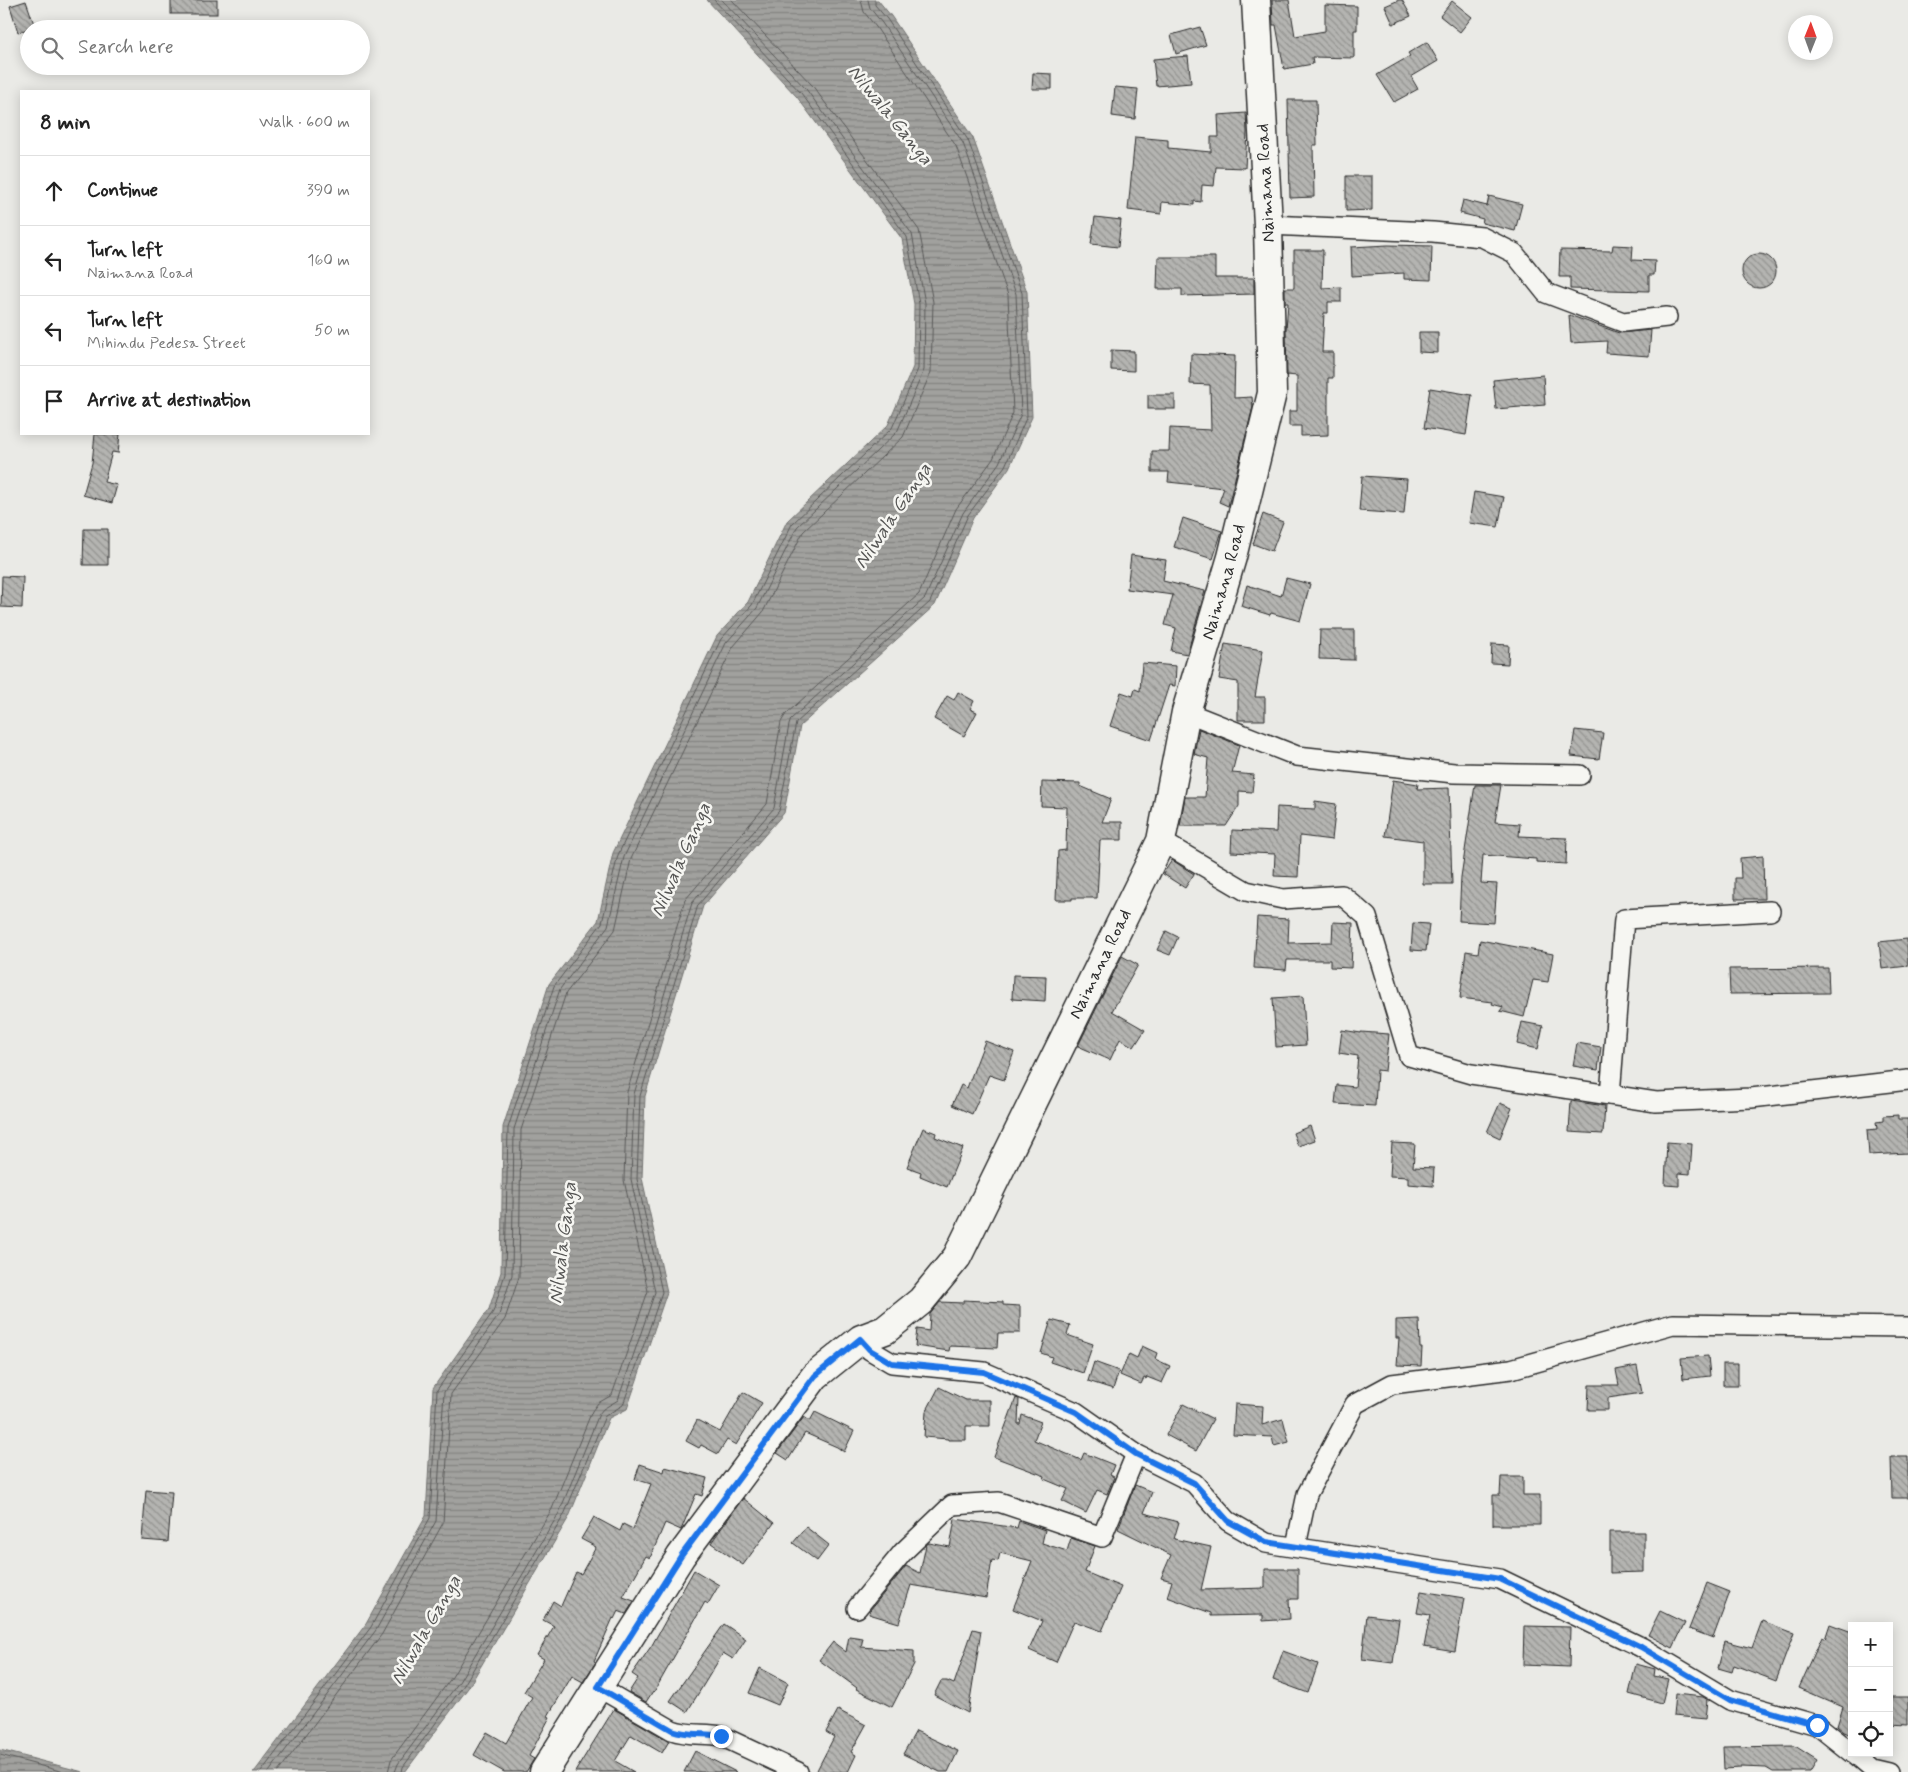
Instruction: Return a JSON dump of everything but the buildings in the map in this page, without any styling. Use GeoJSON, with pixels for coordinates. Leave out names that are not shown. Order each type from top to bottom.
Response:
{"type":"FeatureCollection","features":[{"type":"Feature","properties":{"kind":"street","name":"Naimana Road"},"geometry":{"type":"LineString","coordinates":[[544,1772],[681,1556],[815,1376],[860,1339],[885,1330],[921,1301],[957,1257],[1161,841],[1186,712],[1232,557],[1272,393],[1268,225],[1256,0]]}},
{"type":"Feature","properties":{"kind":"street"},"geometry":{"type":"LineString","coordinates":[[1268,225],[1482,236],[1514,253],[1546,293],[1623,322],[1667,317]]}},
{"type":"Feature","properties":{"kind":"street"},"geometry":{"type":"LineString","coordinates":[[1186,712],[1297,756],[1454,773],[1580,775]]}},
{"type":"Feature","properties":{"kind":"street"},"geometry":{"type":"LineString","coordinates":[[1161,841],[1246,891],[1283,899],[1342,895],[1367,917],[1409,1056],[1470,1074],[1656,1102],[1751,1098],[1908,1080]]}},
{"type":"Feature","properties":{"kind":"street"},"geometry":{"type":"LineString","coordinates":[[1610,1095],[1624,919],[1770,911]]}},
{"type":"Feature","properties":{"kind":"street"},"geometry":{"type":"LineString","coordinates":[[1296,1546],[1307,1494],[1354,1404],[1392,1384],[1511,1370],[1673,1324],[1908,1327]]}},
{"type":"Feature","properties":{"kind":"street"},"geometry":{"type":"LineString","coordinates":[[860,1339],[870,1350],[892,1363],[984,1372],[1076,1412],[1136,1454],[1194,1483],[1228,1521],[1266,1542],[1500,1579],[1641,1647],[1730,1700],[1817,1725],[1848,1750]]}},
{"type":"Feature","properties":{"kind":"street"},"geometry":{"type":"LineString","coordinates":[[857,1608],[903,1552],[952,1505],[1000,1502],[1102,1537],[1136,1454]]}},
{"type":"Feature","properties":{"kind":"street"},"geometry":{"type":"LineString","coordinates":[[598,1687],[672,1730],[683,1734],[709,1733],[721,1736],[798,1772]]}},
{"type":"Feature","properties":{"kind":"street"},"geometry":{"type":"LineString","coordinates":[[1857,1757],[1871,1768],[1888,1772]]}},
{"type":"Feature","properties":{"kind":"water","name":"Nilwala Ganga"},"geometry":{"type":"Polygon","coordinates":[[[707,0],[878,0],[891,16],[973,138],[1027,292],[1032,417],[1009,468],[973,518],[935,605],[800,726],[784,813],[703,906],[645,1096],[642,1178],[667,1292],[627,1409],[609,1418],[569,1517],[468,1688],[405,1772],[253,1772],[366,1624],[426,1516],[433,1388],[489,1309],[501,1272],[503,1127],[549,984],[598,921],[613,853],[717,636],[748,602],[787,521],[888,425],[913,367],[914,304],[902,239],[797,97],[707,0]]]}},
{"type":"Feature","properties":{"kind":"water"},"geometry":{"type":"Polygon","coordinates":[[[0,1750],[83,1772],[0,1772],[0,1750]]]}},
{"type":"Feature","properties":{"kind":"route"},"geometry":{"type":"LineString","coordinates":[[721,1736],[709,1733],[683,1734],[672,1730],[598,1687],[681,1556],[815,1376],[860,1339],[870,1350],[892,1363],[984,1372],[1076,1412],[1136,1454],[1194,1483],[1228,1521],[1266,1542],[1500,1579],[1641,1647],[1730,1700],[1817,1725]]}}]}
